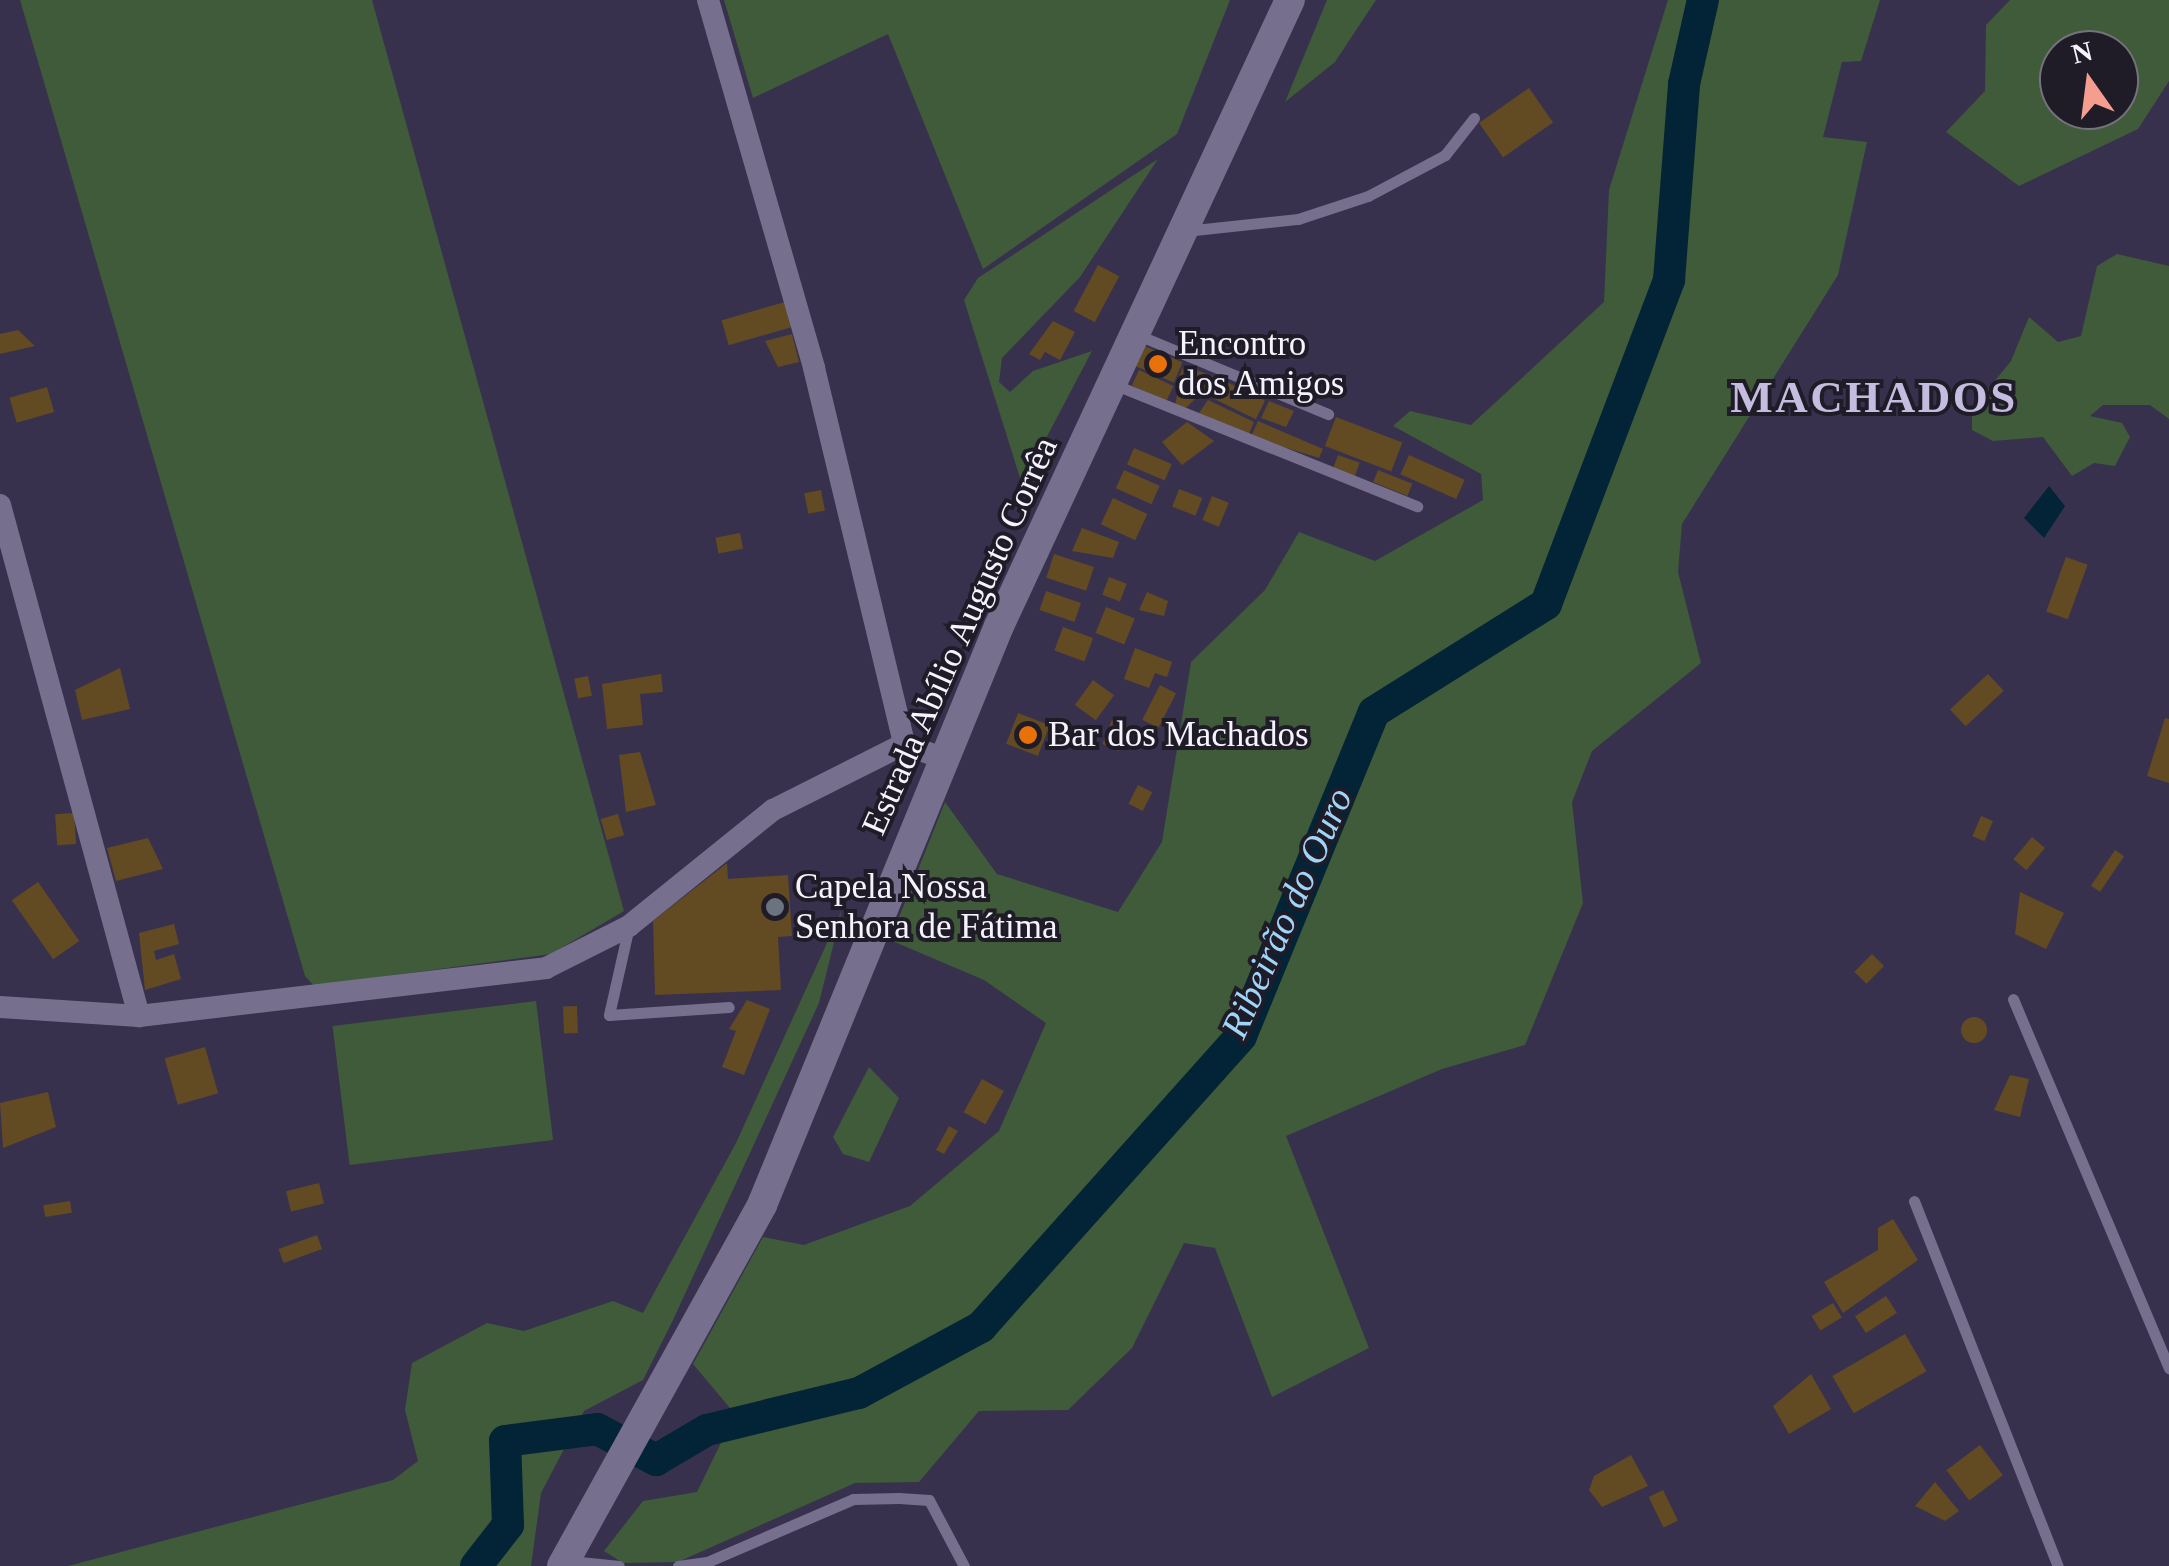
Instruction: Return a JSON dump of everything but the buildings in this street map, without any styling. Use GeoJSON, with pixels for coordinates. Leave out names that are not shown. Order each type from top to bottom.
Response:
{"type":"FeatureCollection","features":[{"type":"Feature","properties":{"kind":"main road","name":"Estrada Abílio Augusto Corrêa"},"geometry":{"type":"LineString","coordinates":[[564,1564],[606,1500],[762,1205],[942,758],[1290,0]]}},
{"type":"Feature","properties":{"kind":"street"},"geometry":{"type":"LineString","coordinates":[[708,0],[814,368],[904,744]]}},
{"type":"Feature","properties":{"kind":"street"},"geometry":{"type":"LineString","coordinates":[[0,505],[139,1016]]}},
{"type":"Feature","properties":{"kind":"street"},"geometry":{"type":"LineString","coordinates":[[0,1007],[139,1016],[500,979],[575,956],[629,926],[774,810],[904,744],[942,758]]}},
{"type":"Feature","properties":{"kind":"lane"},"geometry":{"type":"LineString","coordinates":[[1185,231],[1298,219],[1368,196],[1446,155],[1474,118]]}},
{"type":"Feature","properties":{"kind":"lane"},"geometry":{"type":"LineString","coordinates":[[1136,334],[1328,414]]}},
{"type":"Feature","properties":{"kind":"lane"},"geometry":{"type":"LineString","coordinates":[[1113,384],[1416,506]]}},
{"type":"Feature","properties":{"kind":"lane"},"geometry":{"type":"LineString","coordinates":[[629,926],[609,1015],[729,1007]]}},
{"type":"Feature","properties":{"kind":"lane"},"geometry":{"type":"LineString","coordinates":[[2012,999],[2169,1368]]}},
{"type":"Feature","properties":{"kind":"lane"},"geometry":{"type":"LineString","coordinates":[[1914,1202],[2058,1566]]}},
{"type":"Feature","properties":{"kind":"lane"},"geometry":{"type":"LineString","coordinates":[[678,1566],[707,1562],[853,1499],[899,1498],[928,1500],[964,1566]]}},
{"type":"Feature","properties":{"kind":"lane"},"geometry":{"type":"LineString","coordinates":[[564,1564],[619,1566]]}},
{"type":"Feature","properties":{"kind":"green space"},"geometry":{"type":"Polygon","coordinates":[[[20,0],[372,0],[624,911],[551,954],[314,986],[305,976],[20,0]]]}},
{"type":"Feature","properties":{"kind":"green space"},"geometry":{"type":"Polygon","coordinates":[[[724,0],[1230,0],[1177,134],[983,269],[888,34],[753,98],[724,0]]]}},
{"type":"Feature","properties":{"kind":"green space"},"geometry":{"type":"Polygon","coordinates":[[[1327,0],[1376,0],[1335,62],[1285,102],[1327,0]]]}},
{"type":"Feature","properties":{"kind":"green space"},"geometry":{"type":"Polygon","coordinates":[[[1668,0],[1880,0],[1861,61],[1842,62],[1823,137],[1867,142],[1838,275],[1682,524],[1678,572],[1701,663],[1592,751],[1572,802],[1583,903],[1525,1045],[1442,1069],[1286,1136],[1369,1348],[1272,1397],[1215,1248],[1184,1243],[1132,1348],[1068,1410],[979,1411],[919,1482],[855,1483],[678,1562],[623,1563],[604,1551],[643,1501],[697,1492],[735,1414],[693,1364],[763,1237],[804,1245],[910,1206],[999,1131],[1046,1023],[984,980],[890,940],[945,802],[997,874],[1118,912],[1162,842],[1191,662],[1265,590],[1299,532],[1375,561],[1483,500],[1481,474],[1393,426],[1410,411],[1471,425],[1604,302],[1609,190],[1668,0]]]}},
{"type":"Feature","properties":{"kind":"green space"},"geometry":{"type":"Polygon","coordinates":[[[2010,0],[2169,0],[2169,81],[2139,127],[2139,30],[2039,30],[2039,130],[2136,130],[2019,186],[1946,132],[1985,91],[1986,25],[2010,0]]]}},
{"type":"Feature","properties":{"kind":"green space"},"geometry":{"type":"Polygon","coordinates":[[[1158,159],[1080,277],[1002,358],[999,382],[1010,392],[1033,371],[1092,351],[1022,484],[964,300],[978,278],[1158,159]]]}},
{"type":"Feature","properties":{"kind":"green space"},"geometry":{"type":"Polygon","coordinates":[[[2117,254],[2169,266],[2169,419],[2150,405],[2103,405],[2090,416],[2122,423],[2130,437],[2115,466],[2094,463],[2072,476],[2043,437],[1993,441],[1972,430],[1972,409],[2011,361],[2029,317],[2058,342],[2081,336],[2097,266],[2117,254]]]}},
{"type":"Feature","properties":{"kind":"green space"},"geometry":{"type":"Polygon","coordinates":[[[842,910],[819,1003],[673,1320],[643,1380],[584,1411],[541,1493],[531,1566],[68,1566],[393,1480],[418,1461],[405,1410],[412,1363],[487,1323],[524,1331],[613,1301],[643,1313],[736,1143],[842,910]]]}},
{"type":"Feature","properties":{"kind":"green space"},"geometry":{"type":"Polygon","coordinates":[[[536,1001],[553,1140],[350,1165],[333,1026],[536,1001]]]}},
{"type":"Feature","properties":{"kind":"green space"},"geometry":{"type":"Polygon","coordinates":[[[869,1067],[899,1098],[869,1162],[843,1154],[833,1137],[869,1067]]]}},
{"type":"Feature","properties":{"kind":"water"},"geometry":{"type":"Polygon","coordinates":[[[2049,486],[2065,506],[2044,538],[2024,518],[2049,486]]]}},
{"type":"Feature","properties":{"kind":"waterway","name":"Ribeirão do Ouro"},"geometry":{"type":"LineString","coordinates":[[476,1566],[508,1525],[505,1441],[597,1429],[656,1460],[707,1430],[859,1393],[981,1327],[1241,1036],[1374,712],[1546,604],[1669,280],[1684,84],[1703,0]]}},
{"type":"Feature","properties":{"kind":"place","name":"Encontro dos Amigos"},"geometry":{"type":"Point","coordinates":[1158,364]}},
{"type":"Feature","properties":{"kind":"place","name":"Bar dos Machados"},"geometry":{"type":"Point","coordinates":[1028,735]}},
{"type":"Feature","properties":{"kind":"place","name":"Capela Nossa Senhora de Fátima"},"geometry":{"type":"Point","coordinates":[775,907]}},
{"type":"Feature","properties":{"kind":"district","name":"MACHADOS"},"geometry":{"type":"Point","coordinates":[1874,398]}}]}
